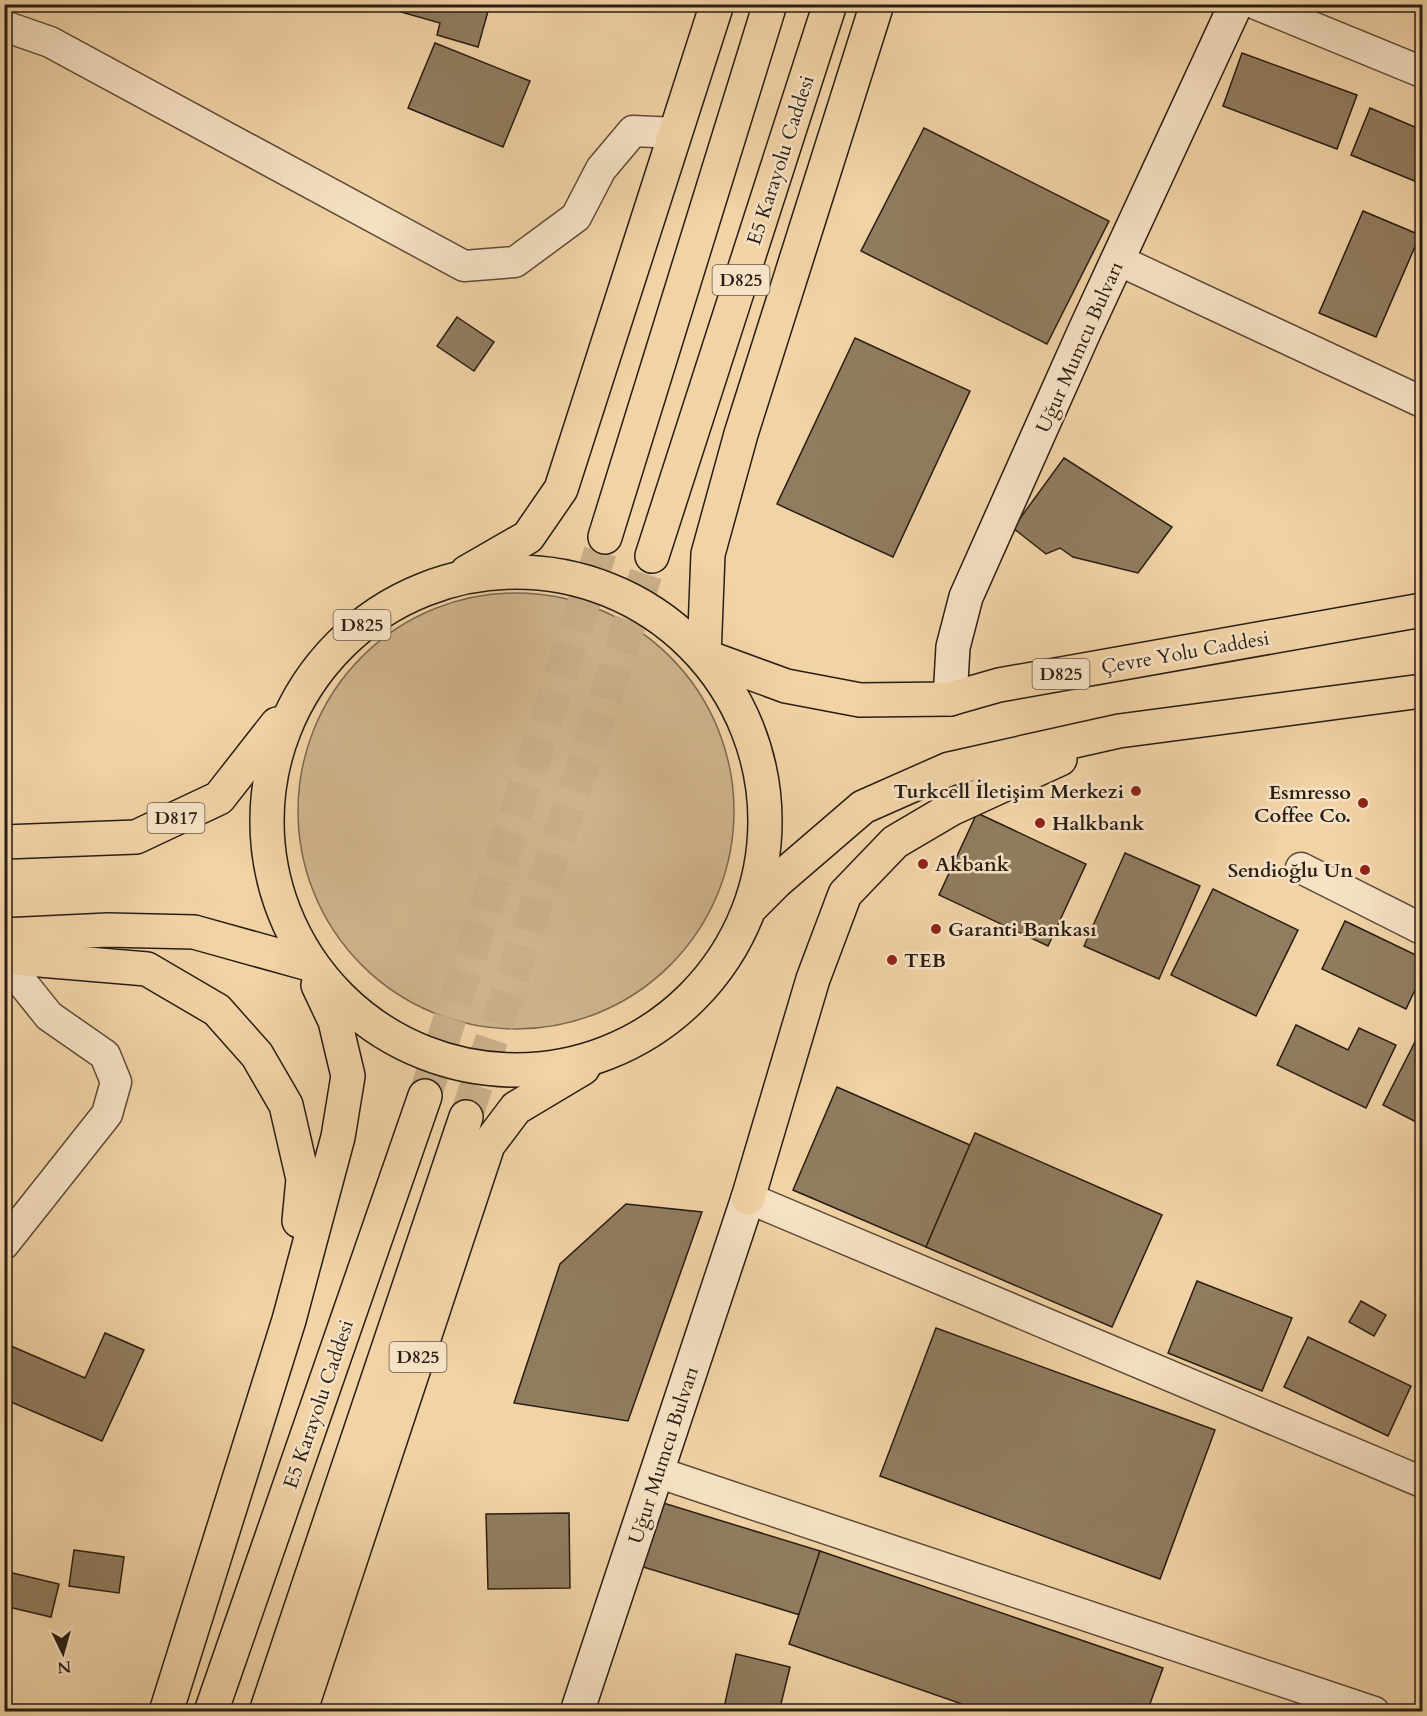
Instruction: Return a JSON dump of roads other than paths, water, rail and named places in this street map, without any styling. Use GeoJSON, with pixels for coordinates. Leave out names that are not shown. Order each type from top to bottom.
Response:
{"type":"FeatureCollection","features":[{"type":"Feature","properties":{"kind":"highway"},"geometry":{"type":"LineString","coordinates":[[453,580],[528,537],[561,489],[717,4]]}},
{"type":"Feature","properties":{"kind":"highway","name":"D825"},"geometry":{"type":"LineString","coordinates":[[604,537],[770,4]]}},
{"type":"Feature","properties":{"kind":"highway","name":"E5 Karayolu Caddesi"},"geometry":{"type":"LineString","coordinates":[[652,556],[830,4]]}},
{"type":"Feature","properties":{"kind":"highway"},"geometry":{"type":"LineString","coordinates":[[753,905],[767,823],[757,752],[736,701],[704,656],[708,554],[741,434],[877,4]]}},
{"type":"Feature","properties":{"kind":"highway","name":"D825"},"geometry":{"type":"LineString","coordinates":[[166,1712],[289,1320],[338,1137],[348,1076],[335,1021],[275,892],[266,836],[268,780],[280,737],[299,697],[327,657],[362,624],[405,598],[453,580],[500,573],[547,574],[614,592],[663,619],[704,656]]}},
{"type":"Feature","properties":{"kind":"highway","name":"Çevre Yolu Caddesi"},"geometry":{"type":"LineString","coordinates":[[704,656],[786,686],[860,700],[950,699],[999,686],[1422,610]]}},
{"type":"Feature","properties":{"kind":"highway","name":"D825"},"geometry":{"type":"LineString","coordinates":[[300,1712],[488,1145],[516,1108],[665,1023],[714,975],[753,905],[777,881],[863,807],[949,769],[1119,731],[1422,691]]}},
{"type":"Feature","properties":{"kind":"highway","name":"D817"},"geometry":{"type":"LineString","coordinates":[[4,842],[136,837],[219,798],[299,697]]}},
{"type":"Feature","properties":{"kind":"highway"},"geometry":{"type":"LineString","coordinates":[[748,1198],[813,979],[845,894],[895,842],[951,809],[1119,731]]}},
{"type":"Feature","properties":{"kind":"highway"},"geometry":{"type":"LineString","coordinates":[[4,934],[108,930],[194,932],[309,964],[360,1018],[424,1054],[472,1068],[522,1072],[606,1056]]}},
{"type":"Feature","properties":{"kind":"highway"},"geometry":{"type":"LineString","coordinates":[[4,959],[147,969],[217,1011],[256,1055],[286,1104],[303,1179],[289,1320]]}},
{"type":"Feature","properties":{"kind":"highway","name":"E5 Karayolu Caddesi"},"geometry":{"type":"LineString","coordinates":[[210,1712],[425,1096]]}},
{"type":"Feature","properties":{"kind":"highway"},"geometry":{"type":"LineString","coordinates":[[266,1712],[466,1117]]}},
{"type":"Feature","properties":{"kind":"street","name":"Uğur Mumcu Bulvarı"},"geometry":{"type":"LineString","coordinates":[[950,699],[953,647],[966,597],[1236,4]]}},
{"type":"Feature","properties":{"kind":"street"},"geometry":{"type":"LineString","coordinates":[[1256,4],[1422,72]]}},
{"type":"Feature","properties":{"kind":"street"},"geometry":{"type":"LineString","coordinates":[[4,26],[50,42],[464,266],[515,262],[576,217],[600,169],[633,131],[676,133]]}},
{"type":"Feature","properties":{"kind":"street"},"geometry":{"type":"LineString","coordinates":[[1118,260],[1422,402]]}},
{"type":"Feature","properties":{"kind":"street"},"geometry":{"type":"LineString","coordinates":[[1301,868],[1422,929]]}},
{"type":"Feature","properties":{"kind":"street"},"geometry":{"type":"LineString","coordinates":[[4,959],[49,1016],[105,1054],[116,1083],[107,1114],[4,1244]]}},
{"type":"Feature","properties":{"kind":"street"},"geometry":{"type":"LineString","coordinates":[[748,1198],[1422,1482]]}},
{"type":"Feature","properties":{"kind":"street","name":"Uğur Mumcu Bulvarı"},"geometry":{"type":"LineString","coordinates":[[577,1712],[748,1198]]}},
{"type":"Feature","properties":{"kind":"street"},"geometry":{"type":"LineString","coordinates":[[657,1472],[1374,1712]]}},
{"type":"Feature","properties":{"kind":"tunnel"},"geometry":{"type":"LineString","coordinates":[[425,1096],[605,537]]}},
{"type":"Feature","properties":{"kind":"tunnel"},"geometry":{"type":"LineString","coordinates":[[466,1117],[652,556]]}},
{"type":"Feature","properties":{"kind":"place","name":"Turkcell İletişim Merkezi"},"geometry":{"type":"Point","coordinates":[1136,791]}},
{"type":"Feature","properties":{"kind":"place","name":"Esmresso Coffee Co."},"geometry":{"type":"Point","coordinates":[1363,803]}},
{"type":"Feature","properties":{"kind":"place","name":"Halkbank"},"geometry":{"type":"Point","coordinates":[1040,823]}},
{"type":"Feature","properties":{"kind":"place","name":"Akbank"},"geometry":{"type":"Point","coordinates":[923,864]}},
{"type":"Feature","properties":{"kind":"place","name":"Sendioğlu Un"},"geometry":{"type":"Point","coordinates":[1365,870]}},
{"type":"Feature","properties":{"kind":"place","name":"Garanti Bankası"},"geometry":{"type":"Point","coordinates":[936,929]}},
{"type":"Feature","properties":{"kind":"place","name":"TEB"},"geometry":{"type":"Point","coordinates":[892,960]}}]}
